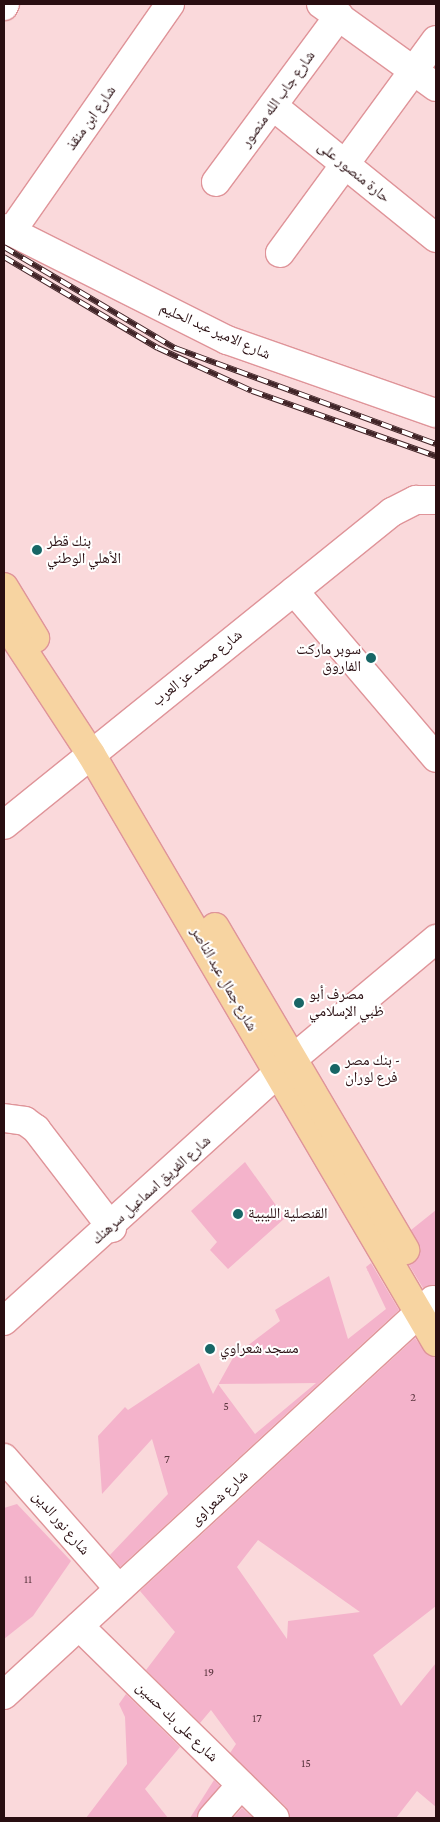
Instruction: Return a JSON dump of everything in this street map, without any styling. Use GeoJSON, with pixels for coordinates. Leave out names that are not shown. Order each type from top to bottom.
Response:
{"type":"FeatureCollection","features":[{"type":"Feature","properties":{"kind":"main road","name":"شارع جمال عبد الناصر"},"geometry":{"type":"LineString","coordinates":[[4,587],[96,749],[430,1306],[436,1342]]}},
{"type":"Feature","properties":{"kind":"main road","name":"شارع جمال عبد الناصر"},"geometry":{"type":"LineString","coordinates":[[4,621],[96,749]]}},
{"type":"Feature","properties":{"kind":"street","name":"شارع ابن منقذ"},"geometry":{"type":"LineString","coordinates":[[7,230],[170,4]]}},
{"type":"Feature","properties":{"kind":"street"},"geometry":{"type":"LineString","coordinates":[[330,10],[436,87]]}},
{"type":"Feature","properties":{"kind":"street","name":"شارع جاب الله منصور"},"geometry":{"type":"LineString","coordinates":[[216,182],[272,106],[330,10]]}},
{"type":"Feature","properties":{"kind":"street"},"geometry":{"type":"LineString","coordinates":[[280,253],[348,167],[436,40]]}},
{"type":"Feature","properties":{"kind":"street","name":"حارة منصور على"},"geometry":{"type":"LineString","coordinates":[[272,106],[436,238]]}},
{"type":"Feature","properties":{"kind":"street","name":"شارع الامير عبد الحليم"},"geometry":{"type":"LineString","coordinates":[[7,230],[227,340],[436,413]]}},
{"type":"Feature","properties":{"kind":"street","name":"شارع محمد عز العرب"},"geometry":{"type":"LineString","coordinates":[[4,826],[96,749],[392,512],[416,500],[436,500]]}},
{"type":"Feature","properties":{"kind":"street"},"geometry":{"type":"LineString","coordinates":[[294,591],[436,758]]}},
{"type":"Feature","properties":{"kind":"street","name":"شارع الفريق اسماعيل سرهنك"},"geometry":{"type":"LineString","coordinates":[[4,1320],[112,1228],[287,1065],[436,939]]}},
{"type":"Feature","properties":{"kind":"street"},"geometry":{"type":"LineString","coordinates":[[4,1118],[36,1129],[112,1228]]}},
{"type":"Feature","properties":{"kind":"street","name":"شارع شعراوى"},"geometry":{"type":"LineString","coordinates":[[4,1695],[430,1306]]}},
{"type":"Feature","properties":{"kind":"street","name":"شارع نور الدين"},"geometry":{"type":"LineString","coordinates":[[4,1458],[119,1589]]}},
{"type":"Feature","properties":{"kind":"street","name":"شارع على بك حسين"},"geometry":{"type":"LineString","coordinates":[[79,1626],[275,1818]]}},
{"type":"Feature","properties":{"kind":"street"},"geometry":{"type":"LineString","coordinates":[[212,1818],[241,1785]]}},
{"type":"Feature","properties":{"kind":"building","name":"القنصلية الليبية"},"geometry":{"type":"Polygon","coordinates":[[[245,1162],[285,1218],[228,1269],[210,1250],[217,1242],[191,1211],[245,1162]]]}},
{"type":"Feature","properties":{"kind":"building"},"geometry":{"type":"Polygon","coordinates":[[[436,1210],[436,1285],[423,1288],[409,1265],[421,1250],[411,1230],[436,1210]]]}},
{"type":"Feature","properties":{"kind":"building"},"geometry":{"type":"Polygon","coordinates":[[[371,1263],[399,1310],[120,1567],[110,1555],[168,1494],[152,1439],[102,1494],[98,1436],[125,1407],[128,1410],[199,1363],[213,1394],[218,1384],[255,1434],[316,1383],[219,1384],[234,1356],[280,1321],[275,1310],[329,1276],[348,1339],[386,1309],[366,1267],[371,1263]]]}},
{"type":"Feature","properties":{"kind":"building"},"geometry":{"type":"Polygon","coordinates":[[[415,1338],[428,1355],[436,1358],[436,1606],[373,1655],[401,1706],[436,1663],[436,1807],[417,1791],[396,1818],[290,1818],[286,1807],[230,1753],[236,1744],[211,1710],[200,1723],[146,1670],[175,1632],[140,1591],[415,1338]],[[258,1540],[237,1567],[287,1639],[288,1621],[360,1612],[258,1540]]]}},
{"type":"Feature","properties":{"kind":"building"},"geometry":{"type":"Polygon","coordinates":[[[17,1504],[71,1561],[33,1616],[4,1639],[4,1508],[17,1504]]]}},
{"type":"Feature","properties":{"kind":"building"},"geometry":{"type":"Polygon","coordinates":[[[126,1694],[180,1747],[145,1789],[168,1818],[86,1818],[127,1764],[125,1717],[119,1704],[126,1694]]]}},
{"type":"Feature","properties":{"kind":"building"},"geometry":{"type":"Polygon","coordinates":[[[214,1780],[220,1786],[197,1818],[190,1818],[214,1780]]]}},
{"type":"Feature","properties":{"kind":"building"},"geometry":{"type":"Polygon","coordinates":[[[242,1808],[253,1818],[233,1818],[242,1808]]]}},
{"type":"Feature","properties":{"kind":"railway"},"geometry":{"type":"LineString","coordinates":[[4,247],[175,348],[436,444]]}},
{"type":"Feature","properties":{"kind":"railway"},"geometry":{"type":"LineString","coordinates":[[4,257],[158,348],[252,391],[436,456]]}},
{"type":"Feature","properties":{"kind":"place","name":"بنك قطر الأهلي الوطني"},"geometry":{"type":"Point","coordinates":[37,550]}},
{"type":"Feature","properties":{"kind":"place","name":"سوبر ماركت الفاروق"},"geometry":{"type":"Point","coordinates":[371,658]}},
{"type":"Feature","properties":{"kind":"place","name":"مصرف أبو ظبي الإسلامي"},"geometry":{"type":"Point","coordinates":[299,1003]}},
{"type":"Feature","properties":{"kind":"place","name":"بنك مصر - فرع لوران"},"geometry":{"type":"Point","coordinates":[335,1069]}},
{"type":"Feature","properties":{"kind":"place","name":"القنصلية الليبية"},"geometry":{"type":"Point","coordinates":[238,1214]}},
{"type":"Feature","properties":{"kind":"place","name":"مسجد شعراوي"},"geometry":{"type":"Point","coordinates":[210,1349]}}]}
